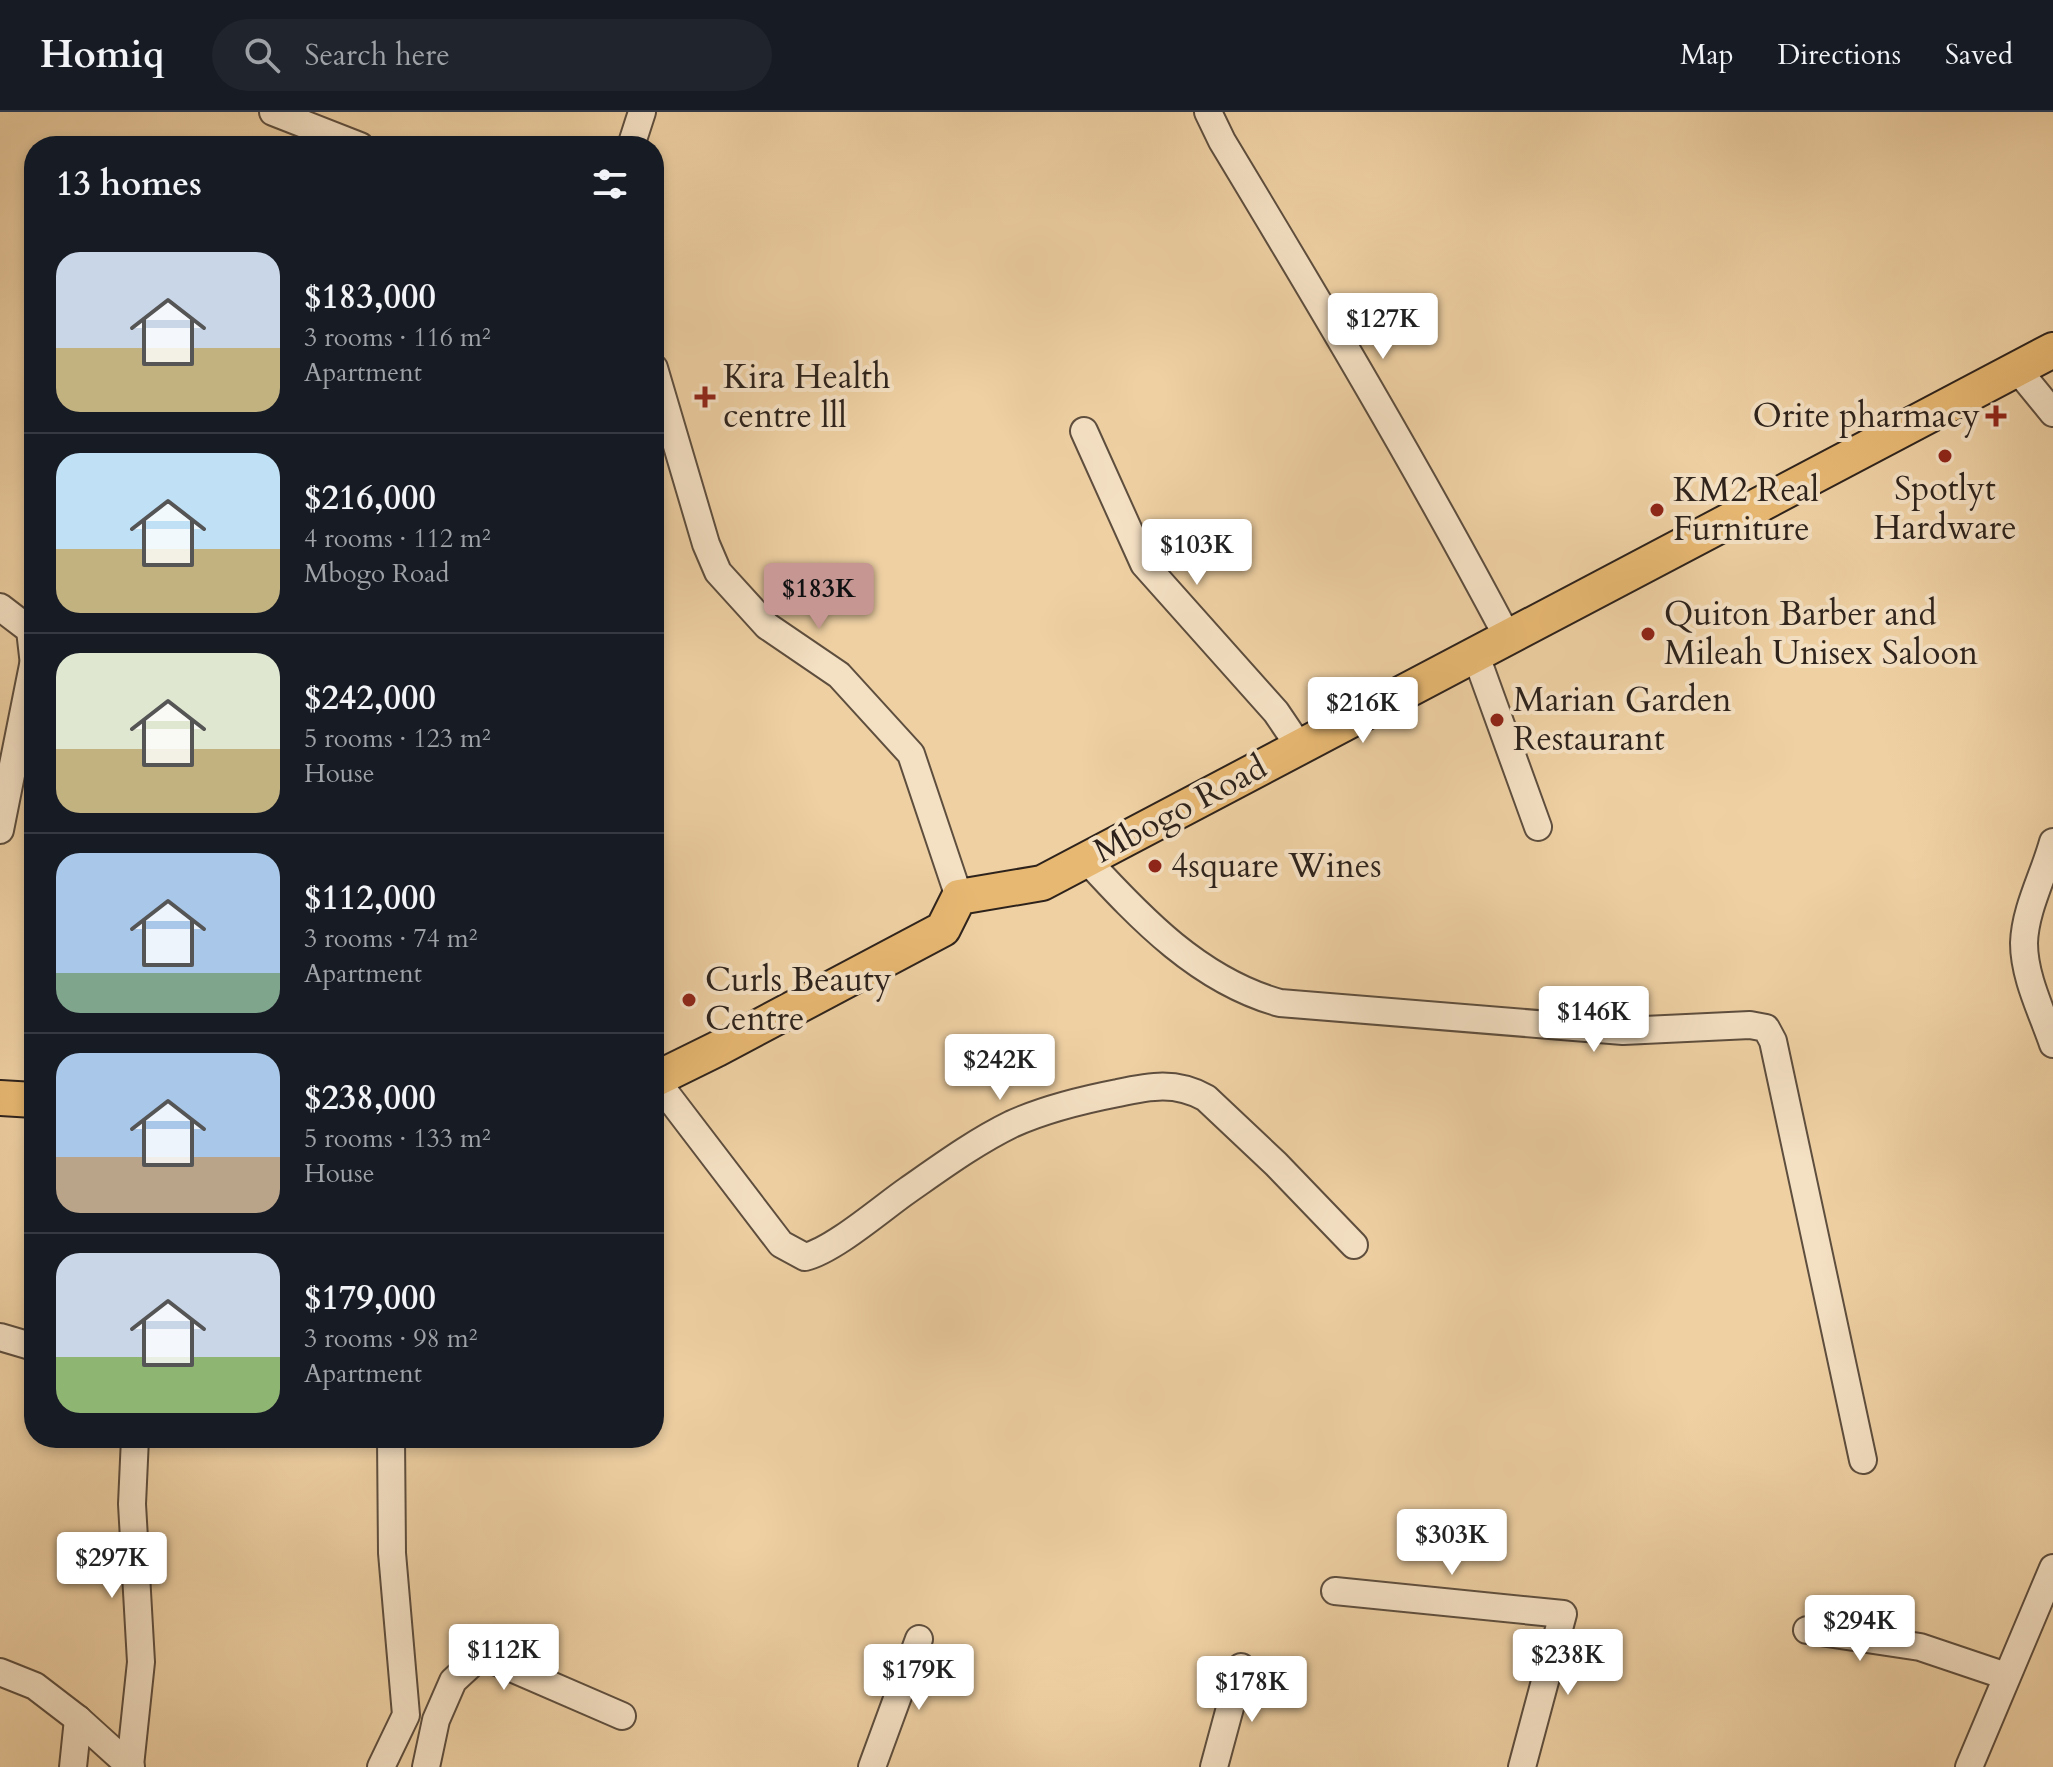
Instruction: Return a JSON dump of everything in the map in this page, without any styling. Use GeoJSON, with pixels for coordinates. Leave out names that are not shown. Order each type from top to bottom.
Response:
{"type":"FeatureCollection","features":[{"type":"Feature","properties":{"kind":"main road","name":"Mbogo Road"},"geometry":{"type":"LineString","coordinates":[[959,897],[1042,883],[2053,350]]}},
{"type":"Feature","properties":{"kind":"main road"},"geometry":{"type":"LineString","coordinates":[[664,1075],[943,929],[959,897]]}},
{"type":"Feature","properties":{"kind":"main road"},"geometry":{"type":"LineString","coordinates":[[0,1098],[24,1099]]}},
{"type":"Feature","properties":{"kind":"street"},"geometry":{"type":"LineString","coordinates":[[273,112],[334,136]]}},
{"type":"Feature","properties":{"kind":"street"},"geometry":{"type":"LineString","coordinates":[[634,136],[642,112]]}},
{"type":"Feature","properties":{"kind":"street"},"geometry":{"type":"LineString","coordinates":[[1208,112],[1222,141],[1438,506],[1507,636]]}},
{"type":"Feature","properties":{"kind":"street"},"geometry":{"type":"LineString","coordinates":[[2017,369],[2053,413]]}},
{"type":"Feature","properties":{"kind":"street"},"geometry":{"type":"LineString","coordinates":[[664,402],[706,544],[718,572],[767,626],[839,675],[911,754],[959,897]]}},
{"type":"Feature","properties":{"kind":"street"},"geometry":{"type":"LineString","coordinates":[[1084,431],[1144,564],[1276,712],[1299,746]]}},
{"type":"Feature","properties":{"kind":"street"},"geometry":{"type":"LineString","coordinates":[[0,607],[24,625]]}},
{"type":"Feature","properties":{"kind":"street"},"geometry":{"type":"LineString","coordinates":[[1475,653],[1538,827]]}},
{"type":"Feature","properties":{"kind":"street"},"geometry":{"type":"LineString","coordinates":[[0,830],[24,710]]}},
{"type":"Feature","properties":{"kind":"street"},"geometry":{"type":"LineString","coordinates":[[2053,842],[2034,897],[2024,942],[2030,978],[2053,1044]]}},
{"type":"Feature","properties":{"kind":"street"},"geometry":{"type":"LineString","coordinates":[[1086,859],[1133,910],[1198,964],[1229,985],[1280,1003],[1623,1031],[1750,1025],[1766,1028],[1773,1041],[1863,1460]]}},
{"type":"Feature","properties":{"kind":"street"},"geometry":{"type":"LineString","coordinates":[[664,1092],[781,1244],[805,1257],[827,1247],[927,1177],[1011,1124],[1092,1098],[1156,1085],[1175,1085],[1206,1098],[1276,1164],[1354,1245]]}},
{"type":"Feature","properties":{"kind":"street"},"geometry":{"type":"LineString","coordinates":[[0,1337],[24,1344]]}},
{"type":"Feature","properties":{"kind":"street"},"geometry":{"type":"LineString","coordinates":[[130,1766],[141,1662],[132,1504],[135,1448]]}},
{"type":"Feature","properties":{"kind":"street"},"geometry":{"type":"LineString","coordinates":[[381,1767],[406,1715],[392,1553],[391,1448]]}},
{"type":"Feature","properties":{"kind":"street"},"geometry":{"type":"LineString","coordinates":[[1969,1767],[2053,1568]]}},
{"type":"Feature","properties":{"kind":"street"},"geometry":{"type":"LineString","coordinates":[[1335,1591],[1563,1614],[1522,1767]]}},
{"type":"Feature","properties":{"kind":"street"},"geometry":{"type":"LineString","coordinates":[[1807,1630],[1920,1647],[2006,1676]]}},
{"type":"Feature","properties":{"kind":"street"},"geometry":{"type":"LineString","coordinates":[[872,1767],[919,1639]]}},
{"type":"Feature","properties":{"kind":"street"},"geometry":{"type":"LineString","coordinates":[[426,1767],[436,1720],[453,1681],[481,1655],[622,1716]]}},
{"type":"Feature","properties":{"kind":"street"},"geometry":{"type":"LineString","coordinates":[[1214,1767],[1241,1667]]}},
{"type":"Feature","properties":{"kind":"street"},"geometry":{"type":"LineString","coordinates":[[0,1672],[35,1686],[78,1719],[130,1766]]}},
{"type":"Feature","properties":{"kind":"street"},"geometry":{"type":"LineString","coordinates":[[73,1767],[78,1719]]}},
{"type":"Feature","properties":{"kind":"place","name":"Kira Health centre lll"},"geometry":{"type":"Point","coordinates":[705,397]}},
{"type":"Feature","properties":{"kind":"place","name":"Orite pharmacy"},"geometry":{"type":"Point","coordinates":[1996,416]}},
{"type":"Feature","properties":{"kind":"place","name":"Spotlyt Hardware"},"geometry":{"type":"Point","coordinates":[1945,456]}},
{"type":"Feature","properties":{"kind":"place","name":"KM2 Real Furniture"},"geometry":{"type":"Point","coordinates":[1657,510]}},
{"type":"Feature","properties":{"kind":"place","name":"Quiton Barber and Mileah Unisex Saloon"},"geometry":{"type":"Point","coordinates":[1648,634]}},
{"type":"Feature","properties":{"kind":"place","name":"Marian Garden Restaurant"},"geometry":{"type":"Point","coordinates":[1497,720]}},
{"type":"Feature","properties":{"kind":"place","name":"4square Wines"},"geometry":{"type":"Point","coordinates":[1155,866]}},
{"type":"Feature","properties":{"kind":"place","name":"Curls Beauty Centre"},"geometry":{"type":"Point","coordinates":[689,1000]}}]}
